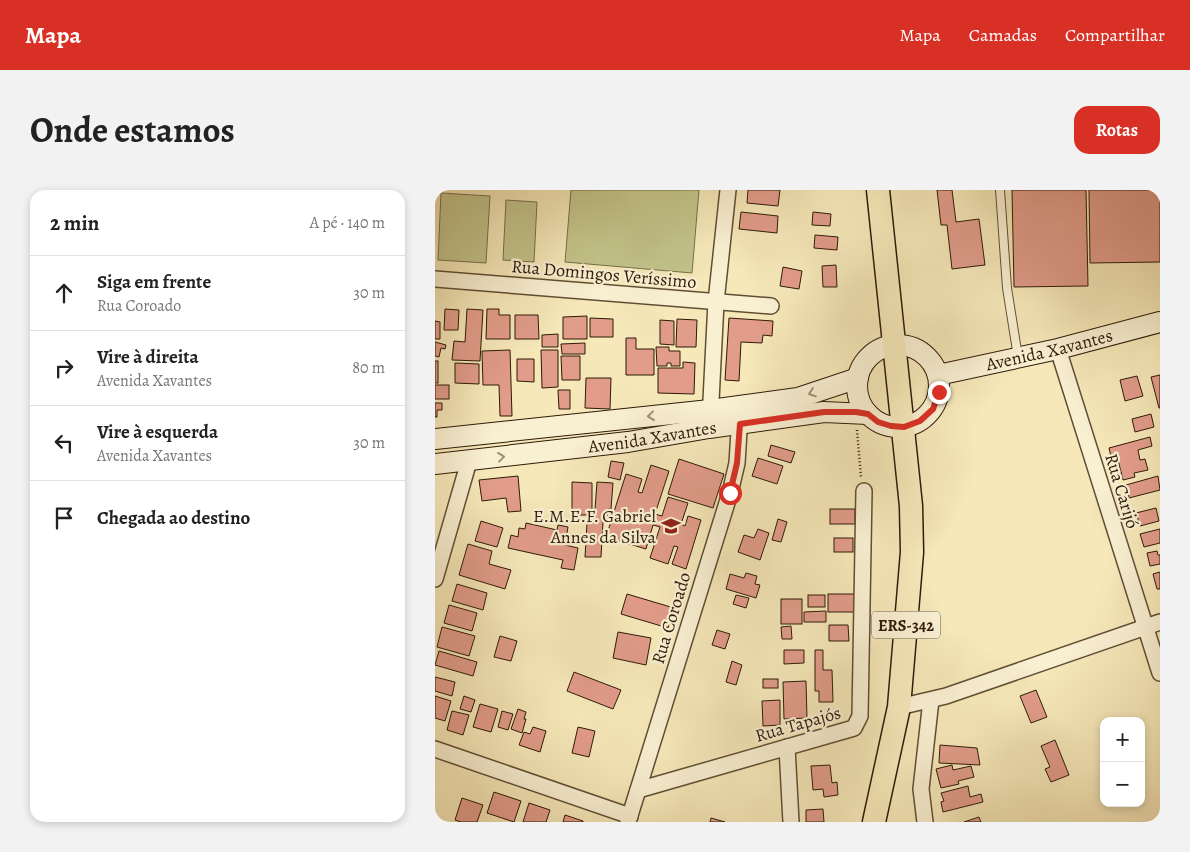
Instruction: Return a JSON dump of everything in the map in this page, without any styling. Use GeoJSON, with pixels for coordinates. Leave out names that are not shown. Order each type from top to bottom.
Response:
{"type":"FeatureCollection","features":[{"type":"Feature","properties":{"kind":"main road","name":"ERS-342"},"geometry":{"type":"LineString","coordinates":[[874,822],[899,707],[913,552],[904,427],[878,190]]}},
{"type":"Feature","properties":{"kind":"main road","name":"Avenida Xavantes"},"geometry":{"type":"LineString","coordinates":[[938,375],[1058,349],[1160,322]]}},
{"type":"Feature","properties":{"kind":"main road"},"geometry":{"type":"LineString","coordinates":[[862,413],[857,394],[858,378],[866,361],[879,349],[895,345],[909,346],[922,352],[932,362],[938,375],[939,392],[933,409],[920,421],[904,427]]}},
{"type":"Feature","properties":{"kind":"main road","name":"Avenida Xavantes"},"geometry":{"type":"LineString","coordinates":[[740,415],[858,378]]}},
{"type":"Feature","properties":{"kind":"main road","name":"Avenida Xavantes"},"geometry":{"type":"LineString","coordinates":[[435,438],[709,419],[740,415],[824,412],[862,413],[878,422],[904,427]]}},
{"type":"Feature","properties":{"kind":"main road","name":"Avenida Xavantes"},"geometry":{"type":"LineString","coordinates":[[435,464],[628,442],[709,419]]}},
{"type":"Feature","properties":{"kind":"street"},"geometry":{"type":"LineString","coordinates":[[709,419],[716,302],[728,190]]}},
{"type":"Feature","properties":{"kind":"street","name":"Rua Domingos Veríssimo"},"geometry":{"type":"LineString","coordinates":[[435,279],[771,306]]}},
{"type":"Feature","properties":{"kind":"street","name":"Rua Carijó"},"geometry":{"type":"LineString","coordinates":[[1058,349],[1160,673]]}},
{"type":"Feature","properties":{"kind":"street","name":"Rua Coroado"},"geometry":{"type":"LineString","coordinates":[[629,819],[730,493],[737,463],[740,415]]}},
{"type":"Feature","properties":{"kind":"street"},"geometry":{"type":"LineString","coordinates":[[435,579],[469,461]]}},
{"type":"Feature","properties":{"kind":"street","name":"Rua Tapajós"},"geometry":{"type":"LineString","coordinates":[[638,790],[854,728],[861,716],[864,491]]}},
{"type":"Feature","properties":{"kind":"street"},"geometry":{"type":"LineString","coordinates":[[899,707],[931,700],[1160,622]]}},
{"type":"Feature","properties":{"kind":"street"},"geometry":{"type":"LineString","coordinates":[[925,822],[921,789],[931,700]]}},
{"type":"Feature","properties":{"kind":"street"},"geometry":{"type":"LineString","coordinates":[[787,747],[791,822]]}},
{"type":"Feature","properties":{"kind":"street"},"geometry":{"type":"LineString","coordinates":[[435,749],[629,819]]}},
{"type":"Feature","properties":{"kind":"lane"},"geometry":{"type":"LineString","coordinates":[[999,190],[1007,288],[1018,357]]}},
{"type":"Feature","properties":{"kind":"path"},"geometry":{"type":"LineString","coordinates":[[862,413],[859,465],[864,491]]}},
{"type":"Feature","properties":{"kind":"green space"},"geometry":{"type":"Polygon","coordinates":[[[571,190],[699,190],[692,273],[565,262],[571,190]]]}},
{"type":"Feature","properties":{"kind":"green space"},"geometry":{"type":"Polygon","coordinates":[[[441,193],[490,196],[486,263],[438,260],[441,193]]]}},
{"type":"Feature","properties":{"kind":"green space"},"geometry":{"type":"Polygon","coordinates":[[[506,200],[537,202],[534,262],[503,260],[506,200]]]}},
{"type":"Feature","properties":{"kind":"building"},"geometry":{"type":"Polygon","coordinates":[[[748,190],[780,190],[778,206],[747,203],[748,190]]]}},
{"type":"Feature","properties":{"kind":"building"},"geometry":{"type":"Polygon","coordinates":[[[937,190],[952,190],[956,222],[979,219],[985,265],[952,269],[947,225],[941,225],[937,190]]]}},
{"type":"Feature","properties":{"kind":"building"},"geometry":{"type":"Polygon","coordinates":[[[1012,190],[1086,190],[1088,286],[1014,287],[1012,190]]]}},
{"type":"Feature","properties":{"kind":"building"},"geometry":{"type":"Polygon","coordinates":[[[1089,190],[1160,190],[1160,262],[1090,263],[1089,190]]]}},
{"type":"Feature","properties":{"kind":"building"},"geometry":{"type":"Polygon","coordinates":[[[741,212],[778,216],[777,233],[739,229],[741,212]]]}},
{"type":"Feature","properties":{"kind":"building"},"geometry":{"type":"Polygon","coordinates":[[[813,212],[831,214],[830,226],[812,225],[813,212]]]}},
{"type":"Feature","properties":{"kind":"building"},"geometry":{"type":"Polygon","coordinates":[[[815,235],[838,237],[837,250],[814,248],[815,235]]]}},
{"type":"Feature","properties":{"kind":"building"},"geometry":{"type":"Polygon","coordinates":[[[836,265],[837,287],[823,287],[822,266],[836,265]]]}},
{"type":"Feature","properties":{"kind":"building"},"geometry":{"type":"Polygon","coordinates":[[[783,267],[802,271],[799,289],[780,286],[783,267]]]}},
{"type":"Feature","properties":{"kind":"building"},"geometry":{"type":"Polygon","coordinates":[[[445,309],[459,310],[458,330],[444,330],[445,309]]]}},
{"type":"Feature","properties":{"kind":"building"},"geometry":{"type":"Polygon","coordinates":[[[467,309],[483,310],[480,361],[452,360],[454,341],[465,342],[467,309]]]}},
{"type":"Feature","properties":{"kind":"building"},"geometry":{"type":"Polygon","coordinates":[[[487,309],[499,309],[499,315],[510,315],[510,339],[486,339],[487,309]]]}},
{"type":"Feature","properties":{"kind":"building"},"geometry":{"type":"Polygon","coordinates":[[[515,315],[538,315],[539,339],[515,339],[515,315]]]}},
{"type":"Feature","properties":{"kind":"building"},"geometry":{"type":"Polygon","coordinates":[[[587,316],[587,339],[563,339],[563,317],[587,316]]]}},
{"type":"Feature","properties":{"kind":"building"},"geometry":{"type":"Polygon","coordinates":[[[590,318],[613,319],[613,337],[590,337],[590,318]]]}},
{"type":"Feature","properties":{"kind":"building"},"geometry":{"type":"Polygon","coordinates":[[[729,318],[773,321],[772,336],[763,335],[762,343],[741,342],[739,381],[725,380],[729,318]]]}},
{"type":"Feature","properties":{"kind":"building"},"geometry":{"type":"Polygon","coordinates":[[[677,319],[697,320],[696,347],[676,347],[677,319]]]}},
{"type":"Feature","properties":{"kind":"building"},"geometry":{"type":"Polygon","coordinates":[[[660,320],[674,321],[674,345],[660,344],[660,320]]]}},
{"type":"Feature","properties":{"kind":"building"},"geometry":{"type":"Polygon","coordinates":[[[435,321],[440,322],[440,339],[435,339],[435,321]]]}},
{"type":"Feature","properties":{"kind":"building"},"geometry":{"type":"Polygon","coordinates":[[[558,334],[558,347],[542,347],[542,335],[558,334]]]}},
{"type":"Feature","properties":{"kind":"building"},"geometry":{"type":"Polygon","coordinates":[[[626,338],[636,338],[636,349],[654,349],[654,375],[626,375],[626,338]]]}},
{"type":"Feature","properties":{"kind":"building"},"geometry":{"type":"Polygon","coordinates":[[[435,342],[446,345],[445,349],[441,348],[439,357],[435,356],[435,342]]]}},
{"type":"Feature","properties":{"kind":"building"},"geometry":{"type":"Polygon","coordinates":[[[585,343],[585,354],[562,354],[561,344],[585,343]]]}},
{"type":"Feature","properties":{"kind":"building"},"geometry":{"type":"Polygon","coordinates":[[[656,347],[669,347],[669,351],[680,351],[680,366],[671,366],[671,363],[667,363],[667,366],[657,366],[656,347]]]}},
{"type":"Feature","properties":{"kind":"building"},"geometry":{"type":"Polygon","coordinates":[[[510,350],[512,416],[500,416],[499,385],[483,385],[482,351],[510,350]]]}},
{"type":"Feature","properties":{"kind":"building"},"geometry":{"type":"Polygon","coordinates":[[[541,350],[558,350],[558,387],[542,388],[541,350]]]}},
{"type":"Feature","properties":{"kind":"building"},"geometry":{"type":"Polygon","coordinates":[[[561,356],[580,356],[580,380],[562,380],[561,356]]]}},
{"type":"Feature","properties":{"kind":"building"},"geometry":{"type":"Polygon","coordinates":[[[517,359],[534,359],[534,382],[517,381],[517,359]]]}},
{"type":"Feature","properties":{"kind":"building"},"geometry":{"type":"Polygon","coordinates":[[[435,361],[438,361],[438,383],[435,383],[435,361]]]}},
{"type":"Feature","properties":{"kind":"building"},"geometry":{"type":"Polygon","coordinates":[[[683,362],[695,363],[694,394],[658,393],[658,368],[683,368],[683,362]]]}},
{"type":"Feature","properties":{"kind":"building"},"geometry":{"type":"Polygon","coordinates":[[[455,363],[479,364],[479,384],[455,383],[455,363]]]}},
{"type":"Feature","properties":{"kind":"building"},"geometry":{"type":"Polygon","coordinates":[[[1160,375],[1160,408],[1159,408],[1151,377],[1160,375]]]}},
{"type":"Feature","properties":{"kind":"building"},"geometry":{"type":"Polygon","coordinates":[[[1137,376],[1143,396],[1125,401],[1120,380],[1137,376]]]}},
{"type":"Feature","properties":{"kind":"building"},"geometry":{"type":"Polygon","coordinates":[[[586,378],[611,378],[610,409],[585,408],[586,378]]]}},
{"type":"Feature","properties":{"kind":"building"},"geometry":{"type":"Polygon","coordinates":[[[435,385],[449,385],[449,399],[435,399],[435,385]]]}},
{"type":"Feature","properties":{"kind":"building"},"geometry":{"type":"Polygon","coordinates":[[[558,390],[570,390],[570,409],[559,409],[558,390]]]}},
{"type":"Feature","properties":{"kind":"building"},"geometry":{"type":"Polygon","coordinates":[[[435,403],[442,403],[442,410],[437,410],[437,417],[435,417],[435,403]]]}},
{"type":"Feature","properties":{"kind":"building"},"geometry":{"type":"Polygon","coordinates":[[[1151,414],[1154,427],[1135,432],[1132,419],[1151,414]]]}},
{"type":"Feature","properties":{"kind":"building"},"geometry":{"type":"Polygon","coordinates":[[[1150,437],[1152,446],[1138,450],[1140,460],[1145,459],[1148,470],[1134,473],[1135,477],[1123,480],[1118,460],[1112,461],[1109,448],[1150,437]]]}},
{"type":"Feature","properties":{"kind":"building"},"geometry":{"type":"Polygon","coordinates":[[[771,445],[795,452],[791,463],[768,456],[771,445]]]}},
{"type":"Feature","properties":{"kind":"building"},"geometry":{"type":"Polygon","coordinates":[[[758,458],[783,466],[777,484],[752,476],[758,458]]]}},
{"type":"Feature","properties":{"kind":"building"},"geometry":{"type":"Polygon","coordinates":[[[679,459],[724,474],[713,508],[668,494],[679,459]]]}},
{"type":"Feature","properties":{"kind":"building"},"geometry":{"type":"Polygon","coordinates":[[[611,461],[624,463],[620,480],[608,477],[611,461]]]}},
{"type":"Feature","properties":{"kind":"building"},"geometry":{"type":"Polygon","coordinates":[[[651,465],[669,471],[655,514],[662,516],[668,497],[688,503],[681,524],[685,526],[688,516],[701,520],[686,569],[672,564],[678,547],[674,546],[668,564],[650,558],[660,527],[653,525],[646,549],[606,537],[626,474],[642,479],[638,492],[642,493],[651,465]]]}},
{"type":"Feature","properties":{"kind":"building"},"geometry":{"type":"Polygon","coordinates":[[[518,476],[521,511],[508,512],[506,498],[482,501],[479,480],[518,476]]]}},
{"type":"Feature","properties":{"kind":"building"},"geometry":{"type":"Polygon","coordinates":[[[1158,476],[1160,490],[1129,498],[1126,485],[1158,476]]]}},
{"type":"Feature","properties":{"kind":"building"},"geometry":{"type":"Polygon","coordinates":[[[572,482],[592,483],[592,515],[572,515],[572,482]]]}},
{"type":"Feature","properties":{"kind":"building"},"geometry":{"type":"Polygon","coordinates":[[[597,482],[613,483],[611,509],[608,509],[607,522],[603,522],[601,557],[585,557],[587,523],[594,523],[597,482]]]}},
{"type":"Feature","properties":{"kind":"building"},"geometry":{"type":"Polygon","coordinates":[[[1156,508],[1159,521],[1140,526],[1136,513],[1156,508]]]}},
{"type":"Feature","properties":{"kind":"building"},"geometry":{"type":"Polygon","coordinates":[[[830,509],[855,509],[855,524],[830,524],[830,509]]]}},
{"type":"Feature","properties":{"kind":"building"},"geometry":{"type":"Polygon","coordinates":[[[778,519],[787,522],[781,542],[772,540],[778,519]]]}},
{"type":"Feature","properties":{"kind":"building"},"geometry":{"type":"Polygon","coordinates":[[[481,521],[503,528],[497,547],[475,541],[481,521]]]}},
{"type":"Feature","properties":{"kind":"building"},"geometry":{"type":"Polygon","coordinates":[[[526,523],[557,530],[558,525],[568,527],[565,545],[578,548],[574,570],[561,568],[563,560],[508,548],[511,535],[518,537],[519,528],[525,529],[526,523]]]}},
{"type":"Feature","properties":{"kind":"building"},"geometry":{"type":"Polygon","coordinates":[[[758,529],[769,533],[760,560],[738,552],[744,535],[754,538],[758,529]]]}},
{"type":"Feature","properties":{"kind":"building"},"geometry":{"type":"Polygon","coordinates":[[[1160,529],[1160,543],[1144,547],[1140,534],[1160,529]]]}},
{"type":"Feature","properties":{"kind":"building"},"geometry":{"type":"Polygon","coordinates":[[[834,538],[853,538],[853,552],[834,552],[834,538]]]}},
{"type":"Feature","properties":{"kind":"building"},"geometry":{"type":"Polygon","coordinates":[[[468,544],[492,551],[489,564],[511,570],[505,589],[459,575],[468,544]]]}},
{"type":"Feature","properties":{"kind":"building"},"geometry":{"type":"Polygon","coordinates":[[[1157,551],[1158,555],[1160,555],[1160,564],[1150,566],[1147,553],[1157,551]]]}},
{"type":"Feature","properties":{"kind":"building"},"geometry":{"type":"Polygon","coordinates":[[[1160,572],[1160,589],[1157,589],[1153,574],[1160,572]]]}},
{"type":"Feature","properties":{"kind":"building"},"geometry":{"type":"Polygon","coordinates":[[[746,573],[757,576],[755,584],[760,585],[756,598],[726,589],[730,574],[744,578],[746,573]]]}},
{"type":"Feature","properties":{"kind":"building"},"geometry":{"type":"Polygon","coordinates":[[[457,584],[487,593],[483,610],[452,601],[457,584]]]}},
{"type":"Feature","properties":{"kind":"building"},"geometry":{"type":"Polygon","coordinates":[[[627,594],[674,608],[668,628],[621,614],[627,594]]]}},
{"type":"Feature","properties":{"kind":"building"},"geometry":{"type":"Polygon","coordinates":[[[828,594],[857,594],[857,612],[828,612],[828,594]]]}},
{"type":"Feature","properties":{"kind":"building"},"geometry":{"type":"Polygon","coordinates":[[[736,595],[749,598],[746,608],[733,604],[736,595]]]}},
{"type":"Feature","properties":{"kind":"building"},"geometry":{"type":"Polygon","coordinates":[[[808,595],[825,595],[825,607],[808,607],[808,595]]]}},
{"type":"Feature","properties":{"kind":"building"},"geometry":{"type":"Polygon","coordinates":[[[781,599],[802,599],[802,624],[781,624],[781,599]]]}},
{"type":"Feature","properties":{"kind":"building"},"geometry":{"type":"Polygon","coordinates":[[[449,605],[477,613],[472,631],[444,623],[449,605]]]}},
{"type":"Feature","properties":{"kind":"building"},"geometry":{"type":"Polygon","coordinates":[[[826,611],[826,622],[804,622],[804,612],[826,611]]]}},
{"type":"Feature","properties":{"kind":"building"},"geometry":{"type":"Polygon","coordinates":[[[829,625],[848,625],[849,641],[829,641],[829,625]]]}},
{"type":"Feature","properties":{"kind":"building"},"geometry":{"type":"Polygon","coordinates":[[[791,626],[792,639],[782,639],[781,627],[791,626]]]}},
{"type":"Feature","properties":{"kind":"building"},"geometry":{"type":"Polygon","coordinates":[[[442,627],[475,636],[469,656],[437,647],[442,627]]]}},
{"type":"Feature","properties":{"kind":"building"},"geometry":{"type":"Polygon","coordinates":[[[717,630],[730,634],[725,649],[712,645],[717,630]]]}},
{"type":"Feature","properties":{"kind":"building"},"geometry":{"type":"Polygon","coordinates":[[[618,632],[651,638],[646,665],[613,658],[618,632]]]}},
{"type":"Feature","properties":{"kind":"building"},"geometry":{"type":"Polygon","coordinates":[[[500,636],[517,641],[511,661],[494,657],[500,636]]]}},
{"type":"Feature","properties":{"kind":"building"},"geometry":{"type":"Polygon","coordinates":[[[784,650],[804,650],[804,663],[784,664],[784,650]]]}},
{"type":"Feature","properties":{"kind":"building"},"geometry":{"type":"Polygon","coordinates":[[[815,650],[823,650],[823,670],[832,670],[833,702],[819,702],[819,691],[815,691],[815,650]]]}},
{"type":"Feature","properties":{"kind":"building"},"geometry":{"type":"Polygon","coordinates":[[[439,651],[477,662],[473,676],[435,665],[439,651]]]}},
{"type":"Feature","properties":{"kind":"building"},"geometry":{"type":"Polygon","coordinates":[[[732,661],[742,665],[736,685],[726,682],[732,661]]]}},
{"type":"Feature","properties":{"kind":"building"},"geometry":{"type":"Polygon","coordinates":[[[574,672],[621,690],[613,709],[567,691],[574,672]]]}},
{"type":"Feature","properties":{"kind":"building"},"geometry":{"type":"Polygon","coordinates":[[[435,677],[455,682],[452,696],[435,691],[435,677]]]}},
{"type":"Feature","properties":{"kind":"building"},"geometry":{"type":"Polygon","coordinates":[[[763,679],[778,679],[778,688],[763,688],[763,679]]]}},
{"type":"Feature","properties":{"kind":"building"},"geometry":{"type":"Polygon","coordinates":[[[806,681],[807,718],[784,719],[783,682],[806,681]]]}},
{"type":"Feature","properties":{"kind":"building"},"geometry":{"type":"Polygon","coordinates":[[[1036,690],[1047,717],[1031,723],[1020,696],[1036,690]]]}},
{"type":"Feature","properties":{"kind":"building"},"geometry":{"type":"Polygon","coordinates":[[[435,696],[451,701],[445,721],[435,718],[435,696]]]}},
{"type":"Feature","properties":{"kind":"building"},"geometry":{"type":"Polygon","coordinates":[[[464,696],[475,700],[471,712],[460,709],[464,696]]]}},
{"type":"Feature","properties":{"kind":"building"},"geometry":{"type":"Polygon","coordinates":[[[780,700],[780,725],[763,726],[762,701],[780,700]]]}},
{"type":"Feature","properties":{"kind":"building"},"geometry":{"type":"Polygon","coordinates":[[[480,704],[498,709],[491,732],[473,727],[480,704]]]}},
{"type":"Feature","properties":{"kind":"building"},"geometry":{"type":"Polygon","coordinates":[[[518,709],[526,712],[522,733],[511,729],[518,709]]]}},
{"type":"Feature","properties":{"kind":"building"},"geometry":{"type":"Polygon","coordinates":[[[452,711],[469,715],[463,735],[447,730],[452,711]]]}},
{"type":"Feature","properties":{"kind":"building"},"geometry":{"type":"Polygon","coordinates":[[[502,711],[513,714],[508,730],[498,727],[502,711]]]}},
{"type":"Feature","properties":{"kind":"building"},"geometry":{"type":"Polygon","coordinates":[[[533,727],[546,731],[540,752],[519,745],[524,732],[530,734],[533,727]]]}},
{"type":"Feature","properties":{"kind":"building"},"geometry":{"type":"Polygon","coordinates":[[[578,727],[595,731],[589,757],[572,753],[578,727]]]}},
{"type":"Feature","properties":{"kind":"building"},"geometry":{"type":"Polygon","coordinates":[[[1055,740],[1069,775],[1051,782],[1045,769],[1050,767],[1041,746],[1055,740]]]}},
{"type":"Feature","properties":{"kind":"building"},"geometry":{"type":"Polygon","coordinates":[[[940,745],[977,748],[980,765],[939,763],[940,745]]]}},
{"type":"Feature","properties":{"kind":"building"},"geometry":{"type":"Polygon","coordinates":[[[830,765],[832,783],[837,782],[838,795],[824,797],[823,789],[813,790],[811,766],[830,765]]]}},
{"type":"Feature","properties":{"kind":"building"},"geometry":{"type":"Polygon","coordinates":[[[952,765],[953,770],[971,766],[974,777],[958,781],[959,784],[941,788],[936,769],[952,765]]]}},
{"type":"Feature","properties":{"kind":"building"},"geometry":{"type":"Polygon","coordinates":[[[968,786],[970,797],[981,794],[983,802],[943,812],[941,802],[944,801],[941,793],[968,786]]]}},
{"type":"Feature","properties":{"kind":"building"},"geometry":{"type":"Polygon","coordinates":[[[494,792],[521,801],[514,822],[487,813],[494,792]]]}},
{"type":"Feature","properties":{"kind":"building"},"geometry":{"type":"Polygon","coordinates":[[[462,798],[483,805],[477,822],[455,820],[462,798]]]}},
{"type":"Feature","properties":{"kind":"building"},"geometry":{"type":"Polygon","coordinates":[[[529,803],[550,810],[546,822],[523,822],[529,803]]]}},
{"type":"Feature","properties":{"kind":"building"},"geometry":{"type":"Polygon","coordinates":[[[823,809],[824,822],[806,822],[806,810],[823,809]]]}},
{"type":"Feature","properties":{"kind":"building"},"geometry":{"type":"Polygon","coordinates":[[[565,815],[583,821],[583,822],[563,822],[565,815]]]}},
{"type":"Feature","properties":{"kind":"building"},"geometry":{"type":"Polygon","coordinates":[[[979,817],[981,822],[964,822],[979,817]]]}},
{"type":"Feature","properties":{"kind":"building"},"geometry":{"type":"Polygon","coordinates":[[[711,818],[725,822],[710,822],[711,818]]]}},
{"type":"Feature","properties":{"kind":"place","name":"E.M.E.F. Gabriel Annes da Silva"},"geometry":{"type":"Point","coordinates":[671,526]}},
{"type":"Feature","properties":{"kind":"route"},"geometry":{"type":"LineString","coordinates":[[730,493],[737,463],[740,424],[824,412],[856,412],[868,414],[878,422],[904,427],[920,421],[933,409],[939,392]]}}]}
